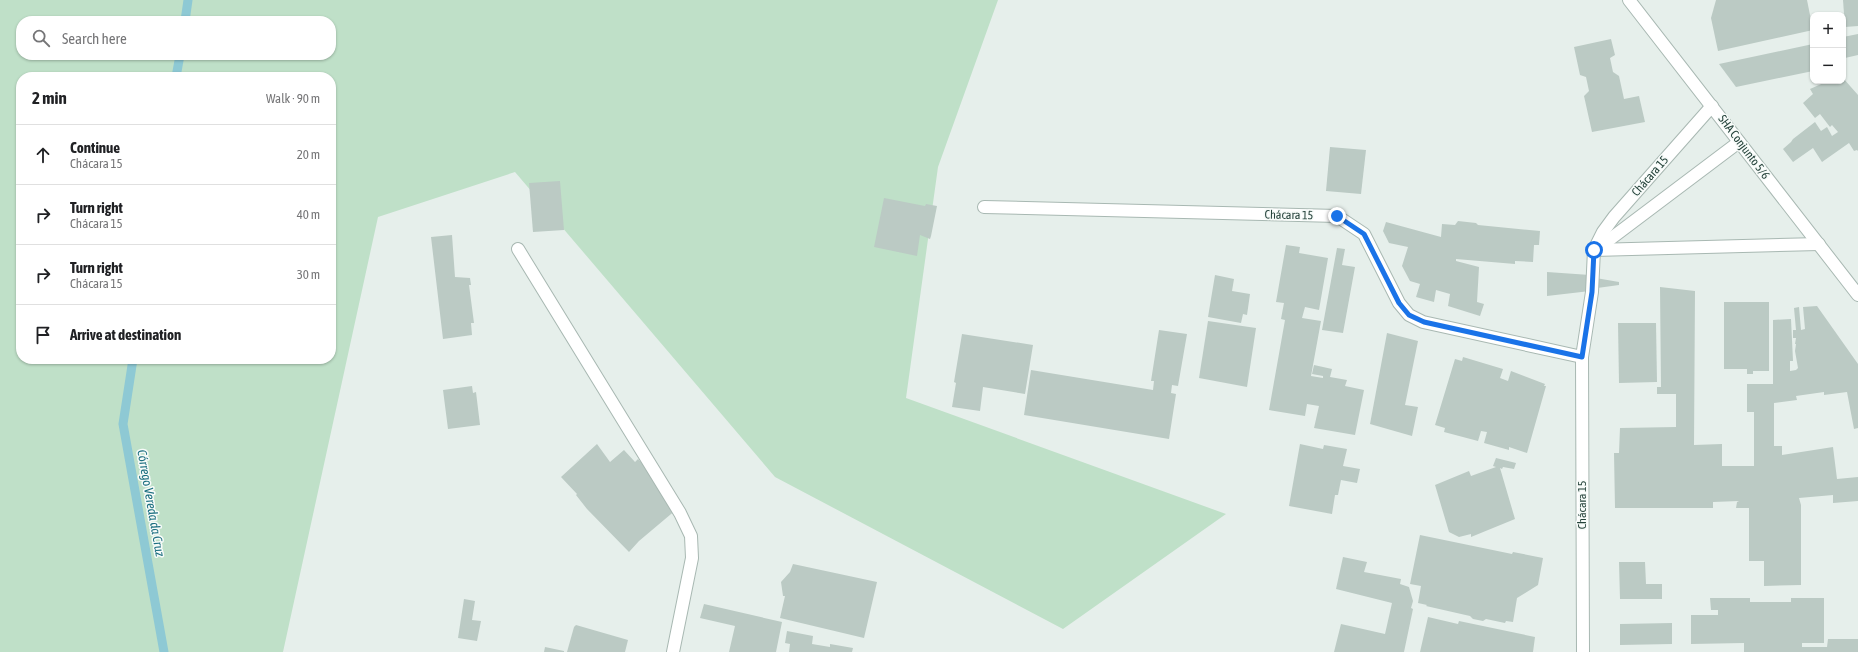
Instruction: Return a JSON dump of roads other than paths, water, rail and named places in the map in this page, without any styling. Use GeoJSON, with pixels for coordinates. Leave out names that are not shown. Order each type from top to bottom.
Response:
{"type":"FeatureCollection","features":[{"type":"Feature","properties":{"kind":"street","name":"SHA Conjunto 5/6"},"geometry":{"type":"LineString","coordinates":[[1628,0],[1858,295]]}},
{"type":"Feature","properties":{"kind":"street","name":"Chácara 15"},"geometry":{"type":"LineString","coordinates":[[1583,652],[1582,357],[1592,292],[1594,250],[1603,232],[1614,216],[1712,106]]}},
{"type":"Feature","properties":{"kind":"street","name":"Chácara 15"},"geometry":{"type":"LineString","coordinates":[[1594,250],[1739,142]]}},
{"type":"Feature","properties":{"kind":"street","name":"Chácara 15"},"geometry":{"type":"LineString","coordinates":[[984,207],[1337,216],[1364,234],[1399,303],[1409,315],[1424,322],[1582,357]]}},
{"type":"Feature","properties":{"kind":"street"},"geometry":{"type":"LineString","coordinates":[[1594,250],[1819,244]]}},
{"type":"Feature","properties":{"kind":"street"},"geometry":{"type":"LineString","coordinates":[[518,249],[680,513],[691,536],[692,558],[673,652]]}},
{"type":"Feature","properties":{"kind":"waterway","name":"Córrego Vereda da Cruz"},"geometry":{"type":"LineString","coordinates":[[186,16],[188,0]]}},
{"type":"Feature","properties":{"kind":"waterway","name":"Córrego Vereda da Cruz"},"geometry":{"type":"LineString","coordinates":[[177,72],[179,60]]}},
{"type":"Feature","properties":{"kind":"waterway","name":"Córrego Vereda da Cruz"},"geometry":{"type":"LineString","coordinates":[[132,364],[123,424],[164,652]]}}]}
